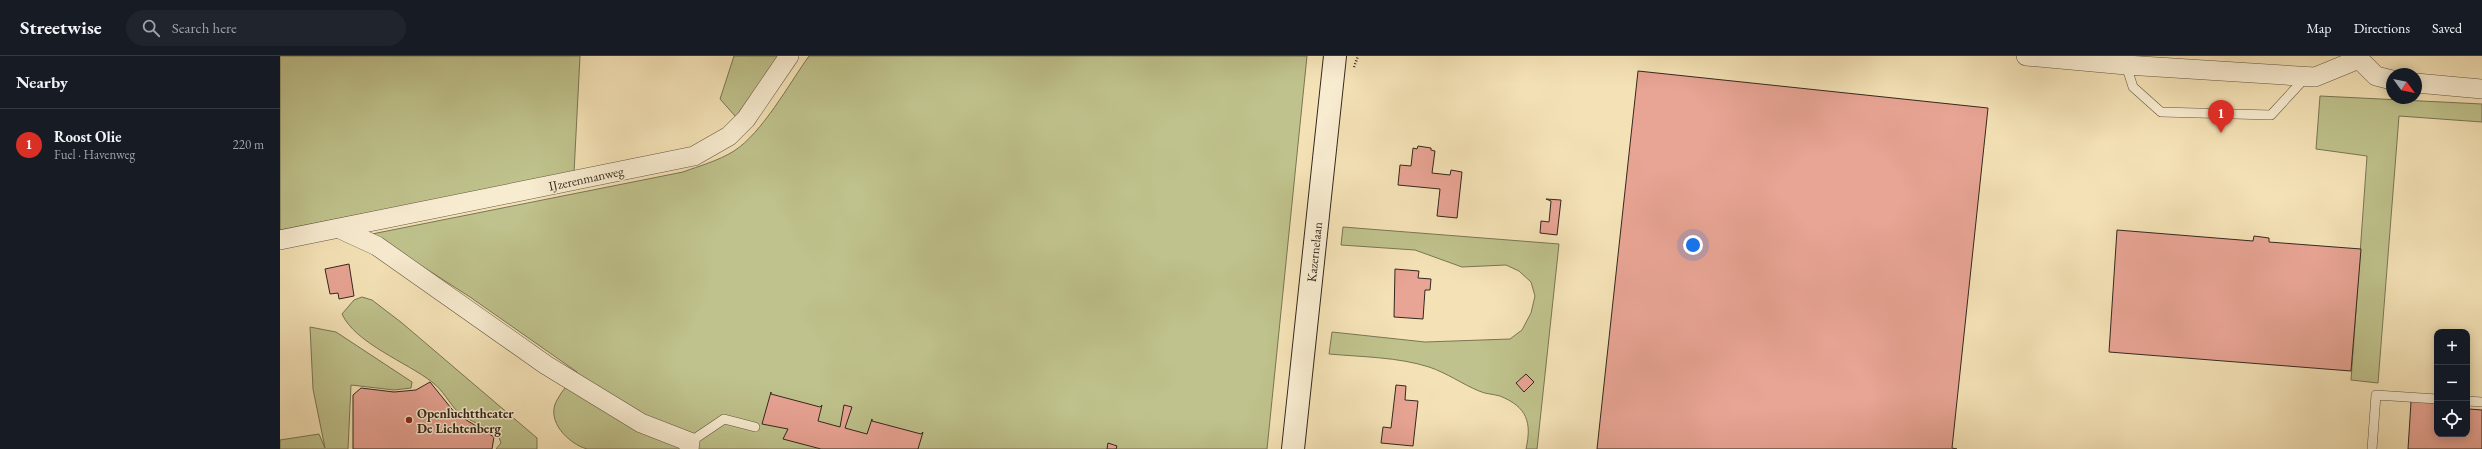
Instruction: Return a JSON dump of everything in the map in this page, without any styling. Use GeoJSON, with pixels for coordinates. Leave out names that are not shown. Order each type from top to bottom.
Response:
{"type":"FeatureCollection","features":[{"type":"Feature","properties":{"kind":"street","name":"IJzerenmanweg"},"geometry":{"type":"LineString","coordinates":[[280,240],[694,156],[729,136],[746,119],[789,56]]}},
{"type":"Feature","properties":{"kind":"street","name":"Kazernelaan"},"geometry":{"type":"LineString","coordinates":[[1293,449],[1335,56]]}},
{"type":"Feature","properties":{"kind":"street"},"geometry":{"type":"LineString","coordinates":[[2026,56],[2126,65],[2315,77],[2358,58],[2376,76],[2386,78]]}},
{"type":"Feature","properties":{"kind":"street"},"geometry":{"type":"LineString","coordinates":[[2422,84],[2482,89]]}},
{"type":"Feature","properties":{"kind":"street"},"geometry":{"type":"LineString","coordinates":[[340,229],[377,246],[546,365],[641,423],[690,445]]}},
{"type":"Feature","properties":{"kind":"lane"},"geometry":{"type":"LineString","coordinates":[[2126,65],[2133,87],[2160,112],[2271,115],[2307,76]]}},
{"type":"Feature","properties":{"kind":"lane"},"geometry":{"type":"LineString","coordinates":[[2372,449],[2376,395],[2434,399]]}},
{"type":"Feature","properties":{"kind":"lane"},"geometry":{"type":"LineString","coordinates":[[2470,401],[2482,402]]}},
{"type":"Feature","properties":{"kind":"lane"},"geometry":{"type":"LineString","coordinates":[[690,445],[724,419],[755,427]]}},
{"type":"Feature","properties":{"kind":"green space"},"geometry":{"type":"Polygon","coordinates":[[[280,56],[580,56],[574,173],[280,230],[280,56]]]}},
{"type":"Feature","properties":{"kind":"green space"},"geometry":{"type":"Polygon","coordinates":[[[734,56],[785,56],[747,106],[736,117],[720,99],[734,56]]]}},
{"type":"Feature","properties":{"kind":"green space"},"geometry":{"type":"Polygon","coordinates":[[[809,56],[1307,56],[1267,449],[587,449],[566,437],[556,423],[554,416],[554,408],[557,400],[577,372],[470,297],[372,234],[683,172],[728,155],[744,143],[765,120],[809,56]]]}},
{"type":"Feature","properties":{"kind":"green space"},"geometry":{"type":"Polygon","coordinates":[[[2320,96],[2386,99],[2386,104],[2422,104],[2422,101],[2482,104],[2482,122],[2399,116],[2378,383],[2351,380],[2367,156],[2316,149],[2320,96]]]}},
{"type":"Feature","properties":{"kind":"green space"},"geometry":{"type":"Polygon","coordinates":[[[1343,227],[1559,244],[1537,449],[1526,449],[1528,439],[1528,423],[1522,410],[1509,400],[1500,396],[1481,392],[1436,369],[1429,367],[1405,361],[1329,354],[1332,332],[1425,342],[1510,339],[1522,330],[1531,313],[1535,296],[1531,282],[1519,271],[1506,265],[1462,267],[1415,250],[1341,245],[1343,227]]]}},
{"type":"Feature","properties":{"kind":"green space"},"geometry":{"type":"Polygon","coordinates":[[[362,297],[372,300],[402,323],[537,438],[537,449],[496,449],[501,443],[498,435],[462,415],[432,382],[383,352],[358,334],[342,314],[354,300],[362,297]]]}},
{"type":"Feature","properties":{"kind":"green space"},"geometry":{"type":"Polygon","coordinates":[[[310,327],[336,332],[412,382],[411,388],[394,390],[351,385],[348,449],[280,449],[280,440],[319,434],[325,448],[313,389],[310,327]]]}},
{"type":"Feature","properties":{"kind":"building"},"geometry":{"type":"Polygon","coordinates":[[[1638,71],[1988,108],[1952,448],[1957,449],[1597,449],[1638,71]]]}},
{"type":"Feature","properties":{"kind":"building"},"geometry":{"type":"Polygon","coordinates":[[[1418,146],[1431,148],[1431,150],[1435,151],[1432,173],[1450,175],[1451,170],[1462,172],[1457,218],[1437,216],[1440,189],[1398,185],[1400,165],[1411,166],[1413,148],[1417,149],[1418,146]]]}},
{"type":"Feature","properties":{"kind":"building"},"geometry":{"type":"Polygon","coordinates":[[[1546,199],[1561,200],[1557,235],[1540,233],[1541,221],[1549,222],[1551,201],[1546,199]]]}},
{"type":"Feature","properties":{"kind":"building"},"geometry":{"type":"Polygon","coordinates":[[[2117,230],[2253,241],[2254,236],[2269,238],[2269,242],[2361,249],[2351,371],[2109,352],[2117,230]]]}},
{"type":"Feature","properties":{"kind":"building"},"geometry":{"type":"Polygon","coordinates":[[[349,264],[354,296],[339,299],[338,293],[330,294],[325,269],[349,264]]]}},
{"type":"Feature","properties":{"kind":"building"},"geometry":{"type":"Polygon","coordinates":[[[1395,269],[1419,271],[1418,278],[1431,279],[1430,290],[1425,290],[1423,319],[1394,317],[1395,269]]]}},
{"type":"Feature","properties":{"kind":"building"},"geometry":{"type":"Polygon","coordinates":[[[1526,374],[1534,382],[1524,392],[1516,383],[1526,374]]]}},
{"type":"Feature","properties":{"kind":"building","name":"Openluchttheater De Lichtenberg"},"geometry":{"type":"Polygon","coordinates":[[[430,382],[455,413],[494,437],[492,449],[353,449],[353,395],[361,388],[394,392],[416,390],[430,382]]]}},
{"type":"Feature","properties":{"kind":"building"},"geometry":{"type":"Polygon","coordinates":[[[1396,385],[1406,386],[1405,400],[1418,401],[1413,446],[1381,443],[1383,427],[1391,428],[1396,385]]]}},
{"type":"Feature","properties":{"kind":"building"},"geometry":{"type":"Polygon","coordinates":[[[771,392],[771,394],[820,407],[822,405],[818,421],[840,427],[844,405],[852,407],[845,428],[867,434],[872,419],[872,421],[921,434],[923,432],[918,449],[821,449],[783,439],[788,429],[762,424],[771,392]]]}},
{"type":"Feature","properties":{"kind":"building"},"geometry":{"type":"Polygon","coordinates":[[[2405,400],[2434,403],[2434,437],[2470,437],[2470,409],[2482,410],[2482,449],[2408,449],[2411,402],[2405,400]]]}},
{"type":"Feature","properties":{"kind":"building"},"geometry":{"type":"Polygon","coordinates":[[[1108,443],[1117,446],[1116,449],[1107,449],[1108,443]]]}},
{"type":"Feature","properties":{"kind":"place","name":"Roost Olie"},"geometry":{"type":"Point","coordinates":[2221,133]}},
{"type":"Feature","properties":{"kind":"place","name":"Openluchttheater De Lichtenberg"},"geometry":{"type":"Point","coordinates":[409,420]}}]}
